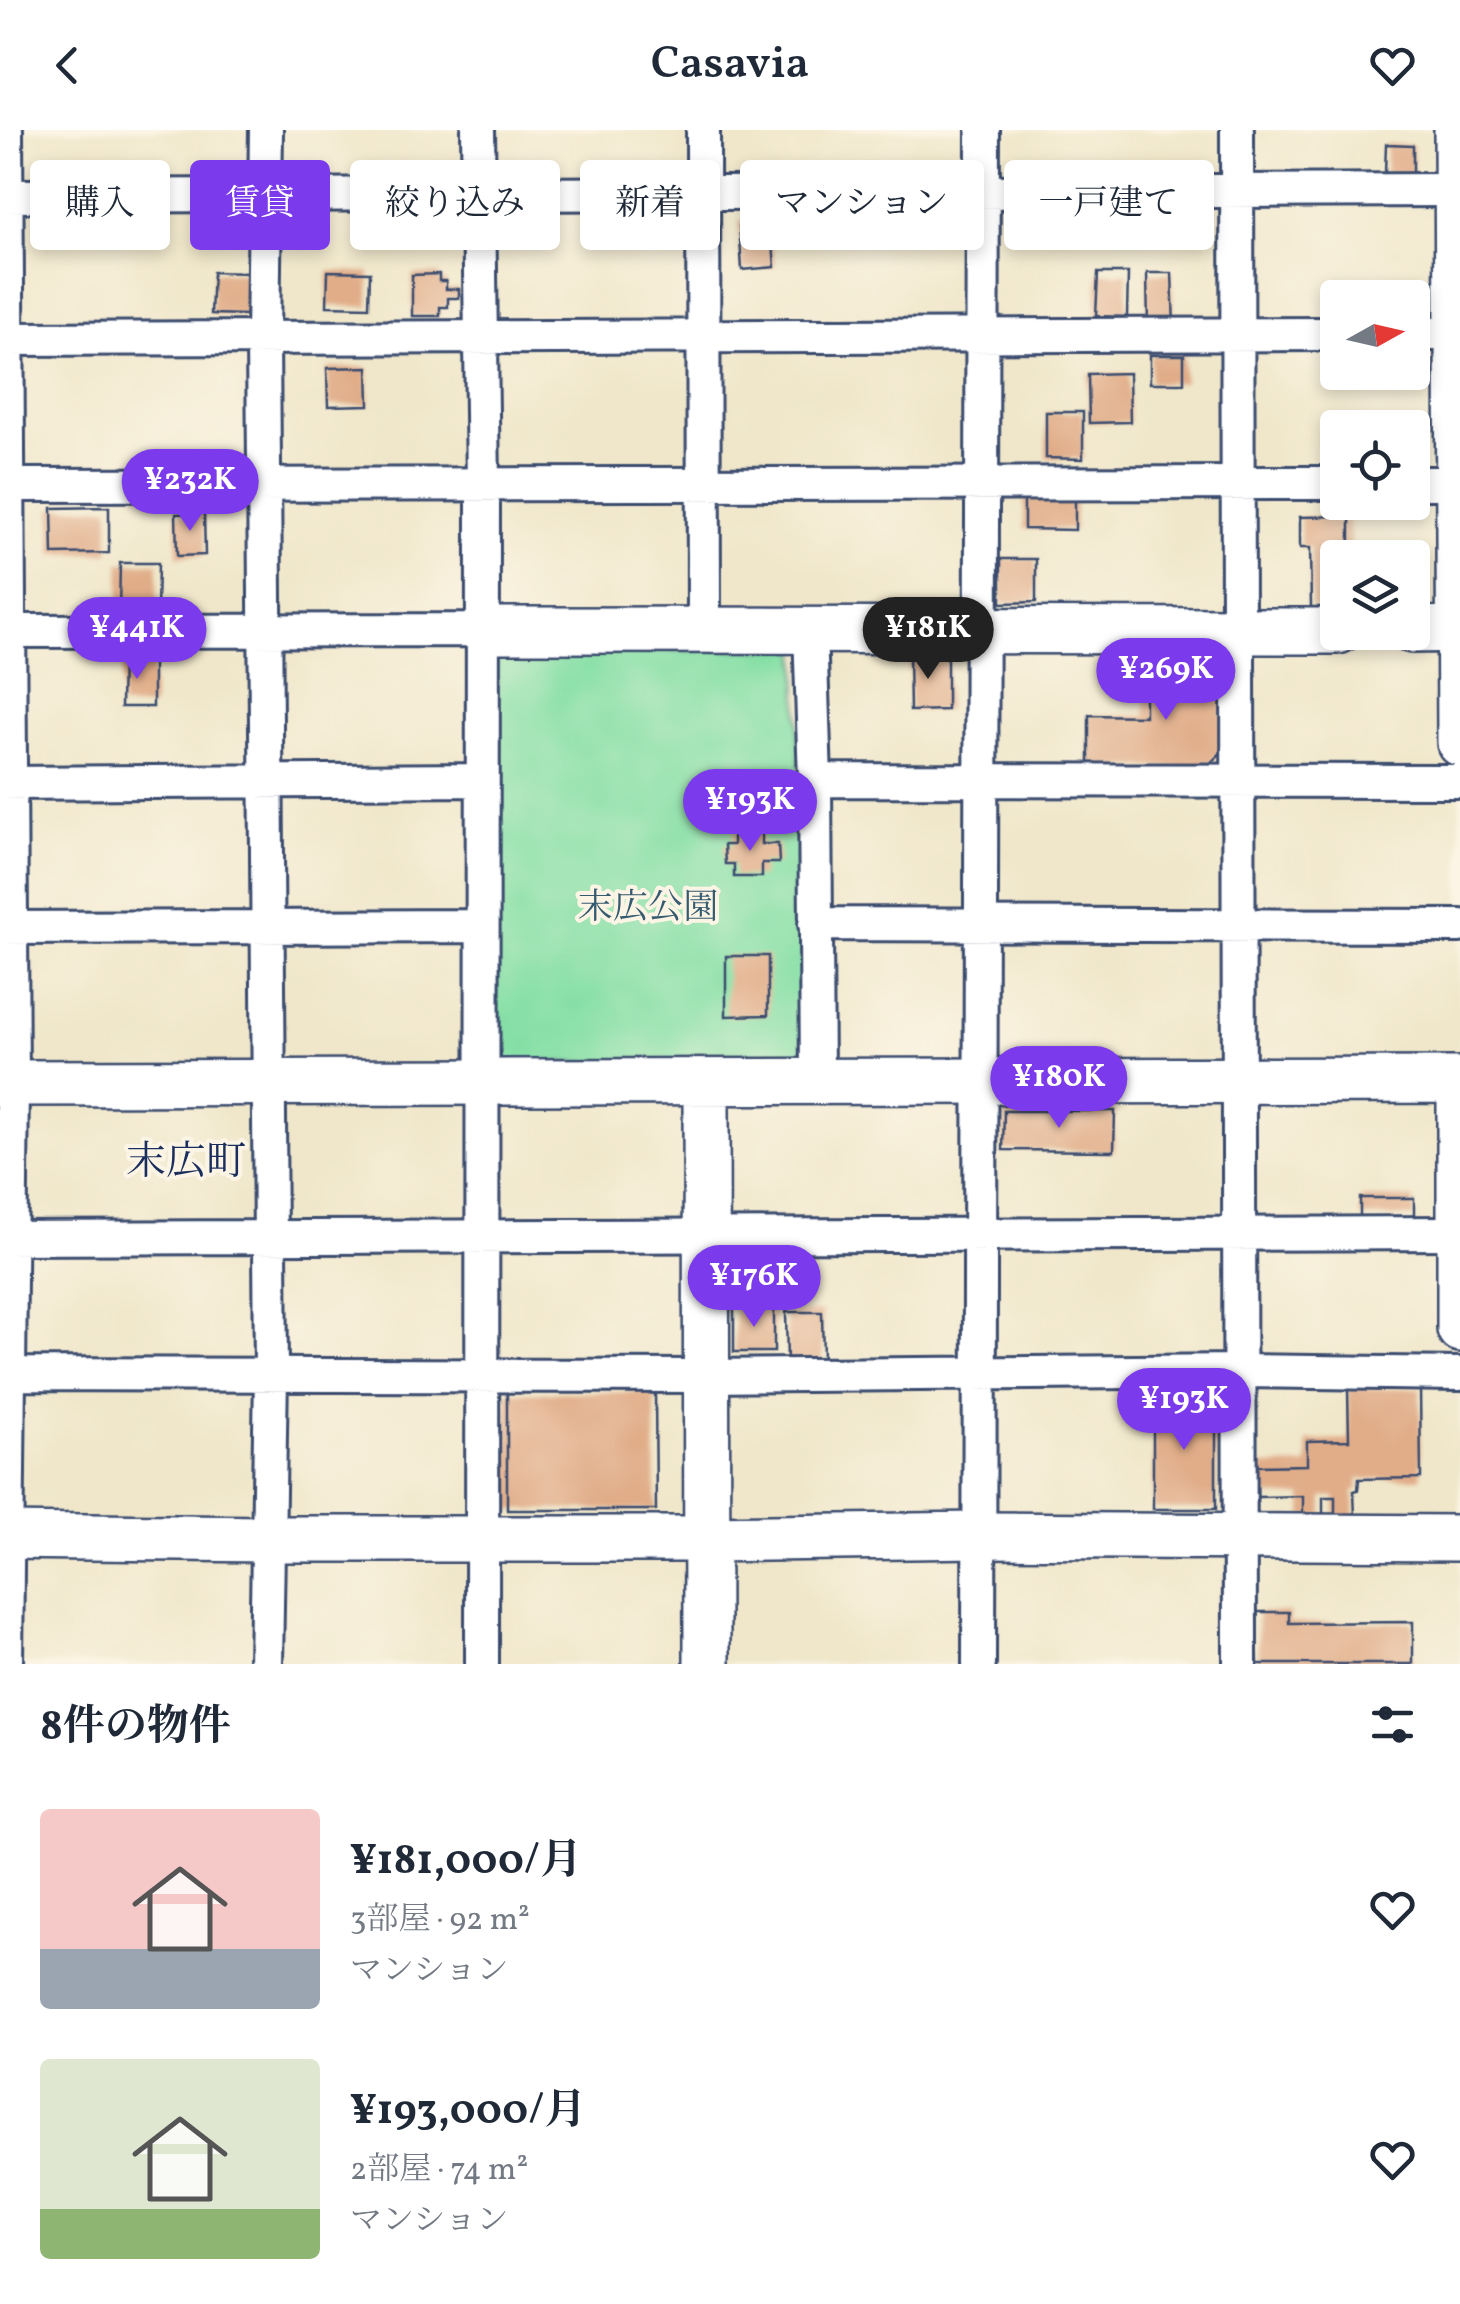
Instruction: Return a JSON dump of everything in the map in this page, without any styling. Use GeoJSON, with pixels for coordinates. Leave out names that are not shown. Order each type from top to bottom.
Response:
{"type":"FeatureCollection","features":[{"type":"Feature","properties":{"kind":"street"},"geometry":{"type":"LineString","coordinates":[[6,130],[3,196],[9,485],[4,631],[6,1664]]}},
{"type":"Feature","properties":{"kind":"street"},"geometry":{"type":"LineString","coordinates":[[266,130],[266,160]]}},
{"type":"Feature","properties":{"kind":"street"},"geometry":{"type":"LineString","coordinates":[[478,130],[478,160]]}},
{"type":"Feature","properties":{"kind":"street"},"geometry":{"type":"LineString","coordinates":[[703,130],[703,160]]}},
{"type":"Feature","properties":{"kind":"street"},"geometry":{"type":"LineString","coordinates":[[983,130],[983,160]]}},
{"type":"Feature","properties":{"kind":"street"},"geometry":{"type":"LineString","coordinates":[[1237,130],[1240,1664]]}},
{"type":"Feature","properties":{"kind":"street"},"geometry":{"type":"LineString","coordinates":[[1457,130],[1460,744]]}},
{"type":"Feature","properties":{"kind":"street"},"geometry":{"type":"LineString","coordinates":[[984,192],[1458,190]]}},
{"type":"Feature","properties":{"kind":"street"},"geometry":{"type":"LineString","coordinates":[[3,196],[190,195]]}},
{"type":"Feature","properties":{"kind":"street"},"geometry":{"type":"LineString","coordinates":[[265,250],[271,1375],[266,1664]]}},
{"type":"Feature","properties":{"kind":"street"},"geometry":{"type":"LineString","coordinates":[[480,250],[482,1664]]}},
{"type":"Feature","properties":{"kind":"street"},"geometry":{"type":"LineString","coordinates":[[703,250],[704,630]]}},
{"type":"Feature","properties":{"kind":"street"},"geometry":{"type":"LineString","coordinates":[[979,1664],[983,250]]}},
{"type":"Feature","properties":{"kind":"street"},"geometry":{"type":"LineString","coordinates":[[6,340],[1320,334]]}},
{"type":"Feature","properties":{"kind":"street"},"geometry":{"type":"LineString","coordinates":[[1430,334],[1459,334]]}},
{"type":"Feature","properties":{"kind":"street"},"geometry":{"type":"LineString","coordinates":[[9,485],[1320,483]]}},
{"type":"Feature","properties":{"kind":"street"},"geometry":{"type":"LineString","coordinates":[[1430,483],[1458,483]]}},
{"type":"Feature","properties":{"kind":"street"},"geometry":{"type":"LineString","coordinates":[[1430,630],[1460,629]]}},
{"type":"Feature","properties":{"kind":"street"},"geometry":{"type":"LineString","coordinates":[[810,630],[818,1081]]}},
{"type":"Feature","properties":{"kind":"street"},"geometry":{"type":"LineString","coordinates":[[4,631],[1320,631]]}},
{"type":"Feature","properties":{"kind":"street"},"geometry":{"type":"LineString","coordinates":[[5,783],[481,780]]}},
{"type":"Feature","properties":{"kind":"street"},"geometry":{"type":"LineString","coordinates":[[815,780],[1460,782]]}},
{"type":"Feature","properties":{"kind":"street"},"geometry":{"type":"LineString","coordinates":[[815,924],[1460,926]]}},
{"type":"Feature","properties":{"kind":"street"},"geometry":{"type":"LineString","coordinates":[[5,928],[480,926]]}},
{"type":"Feature","properties":{"kind":"street"},"geometry":{"type":"LineString","coordinates":[[706,1082],[707,1664]]}},
{"type":"Feature","properties":{"kind":"street"},"geometry":{"type":"LineString","coordinates":[[6,1083],[1460,1083],[1460,1329]]}},
{"type":"Feature","properties":{"kind":"street"},"geometry":{"type":"LineString","coordinates":[[5,1238],[1460,1233]]}},
{"type":"Feature","properties":{"kind":"street"},"geometry":{"type":"LineString","coordinates":[[4,1374],[1460,1374]]}},
{"type":"Feature","properties":{"kind":"street"},"geometry":{"type":"LineString","coordinates":[[3,1536],[1460,1538]]}},
{"type":"Feature","properties":{"kind":"green space","name":"末広公園"},"geometry":{"type":"Polygon","coordinates":[[[797,649],[805,1061],[495,1063],[497,652],[797,649]]]}},
{"type":"Feature","properties":{"kind":"building"},"geometry":{"type":"Polygon","coordinates":[[[1386,144],[1413,145],[1413,174],[1385,173],[1386,144]]]}},
{"type":"Feature","properties":{"kind":"building"},"geometry":{"type":"Polygon","coordinates":[[[741,250],[774,250],[775,267],[742,270],[741,250]]]}},
{"type":"Feature","properties":{"kind":"building"},"geometry":{"type":"Polygon","coordinates":[[[328,271],[370,272],[369,307],[327,306],[328,271]]]}},
{"type":"Feature","properties":{"kind":"building"},"geometry":{"type":"Polygon","coordinates":[[[213,272],[250,273],[249,315],[211,314],[213,272]]]}},
{"type":"Feature","properties":{"kind":"building"},"geometry":{"type":"Polygon","coordinates":[[[1098,273],[1128,273],[1127,317],[1096,316],[1098,273]]]}},
{"type":"Feature","properties":{"kind":"building"},"geometry":{"type":"Polygon","coordinates":[[[1147,273],[1172,273],[1174,327],[1148,328],[1147,273]]]}},
{"type":"Feature","properties":{"kind":"building"},"geometry":{"type":"Polygon","coordinates":[[[439,274],[439,281],[446,281],[446,289],[459,289],[459,298],[448,298],[448,307],[440,307],[440,316],[412,316],[412,275],[439,274]]]}},
{"type":"Feature","properties":{"kind":"building"},"geometry":{"type":"Polygon","coordinates":[[[1150,355],[1184,355],[1184,383],[1150,383],[1150,355]]]}},
{"type":"Feature","properties":{"kind":"building"},"geometry":{"type":"Polygon","coordinates":[[[368,367],[369,405],[328,406],[327,368],[368,367]]]}},
{"type":"Feature","properties":{"kind":"building"},"geometry":{"type":"Polygon","coordinates":[[[1129,373],[1130,422],[1089,423],[1088,374],[1129,373]]]}},
{"type":"Feature","properties":{"kind":"building"},"geometry":{"type":"Polygon","coordinates":[[[1046,412],[1083,412],[1083,459],[1046,458],[1046,412]]]}},
{"type":"Feature","properties":{"kind":"building"},"geometry":{"type":"Polygon","coordinates":[[[1024,499],[1075,499],[1075,530],[1024,529],[1024,499]]]}},
{"type":"Feature","properties":{"kind":"building"},"geometry":{"type":"Polygon","coordinates":[[[109,507],[109,553],[53,554],[52,508],[109,507]]]}},
{"type":"Feature","properties":{"kind":"building"},"geometry":{"type":"Polygon","coordinates":[[[204,513],[205,555],[177,556],[176,514],[204,513]]]}},
{"type":"Feature","properties":{"kind":"building"},"geometry":{"type":"Polygon","coordinates":[[[1300,517],[1350,520],[1350,540],[1320,540],[1320,607],[1311,607],[1310,548],[1300,548],[1300,517]]]}},
{"type":"Feature","properties":{"kind":"building"},"geometry":{"type":"Polygon","coordinates":[[[1001,559],[1036,559],[1036,602],[1001,603],[1001,559]]]}},
{"type":"Feature","properties":{"kind":"building"},"geometry":{"type":"Polygon","coordinates":[[[120,563],[158,563],[157,612],[119,611],[120,563]]]}},
{"type":"Feature","properties":{"kind":"building"},"geometry":{"type":"Polygon","coordinates":[[[909,654],[947,654],[947,710],[910,711],[909,654]]]}},
{"type":"Feature","properties":{"kind":"building"},"geometry":{"type":"Polygon","coordinates":[[[122,657],[153,658],[153,707],[121,707],[122,657]]]}},
{"type":"Feature","properties":{"kind":"building"},"geometry":{"type":"Polygon","coordinates":[[[1145,667],[1224,667],[1224,750],[1205,768],[1089,767],[1089,715],[1145,716],[1145,667]]]}},
{"type":"Feature","properties":{"kind":"building"},"geometry":{"type":"Polygon","coordinates":[[[733,832],[762,832],[762,844],[778,844],[779,863],[762,863],[762,877],[734,877],[734,864],[725,864],[724,845],[733,845],[733,832]]]}},
{"type":"Feature","properties":{"kind":"building"},"geometry":{"type":"Polygon","coordinates":[[[726,956],[768,956],[768,1015],[726,1016],[726,956]]]}},
{"type":"Feature","properties":{"kind":"building"},"geometry":{"type":"Polygon","coordinates":[[[1004,1111],[1115,1111],[1114,1151],[1003,1150],[1004,1111]]]}},
{"type":"Feature","properties":{"kind":"building"},"geometry":{"type":"Polygon","coordinates":[[[1360,1198],[1414,1198],[1414,1217],[1360,1217],[1360,1198]]]}},
{"type":"Feature","properties":{"kind":"building"},"geometry":{"type":"Polygon","coordinates":[[[740,1254],[777,1254],[778,1303],[741,1304],[740,1254]]]}},
{"type":"Feature","properties":{"kind":"building"},"geometry":{"type":"Polygon","coordinates":[[[734,1308],[774,1309],[774,1352],[734,1352],[734,1308]]]}},
{"type":"Feature","properties":{"kind":"building"},"geometry":{"type":"Polygon","coordinates":[[[786,1312],[822,1312],[823,1362],[787,1362],[786,1312]]]}},
{"type":"Feature","properties":{"kind":"building"},"geometry":{"type":"Polygon","coordinates":[[[1420,1388],[1421,1478],[1359,1479],[1358,1490],[1354,1491],[1355,1517],[1335,1517],[1335,1497],[1323,1497],[1323,1516],[1303,1517],[1303,1496],[1257,1497],[1256,1466],[1307,1465],[1307,1441],[1349,1440],[1348,1389],[1420,1388]]]}},
{"type":"Feature","properties":{"kind":"building"},"geometry":{"type":"Polygon","coordinates":[[[507,1392],[655,1392],[656,1510],[507,1510],[507,1392]]]}},
{"type":"Feature","properties":{"kind":"building"},"geometry":{"type":"Polygon","coordinates":[[[1153,1397],[1216,1397],[1216,1509],[1153,1509],[1153,1397]]]}},
{"type":"Feature","properties":{"kind":"building"},"geometry":{"type":"Polygon","coordinates":[[[1257,1612],[1289,1612],[1289,1623],[1413,1622],[1413,1664],[1258,1664],[1257,1612]]]}},
{"type":"Feature","properties":{"kind":"district","name":"末広町"},"geometry":{"type":"Point","coordinates":[186,1160]}}]}
